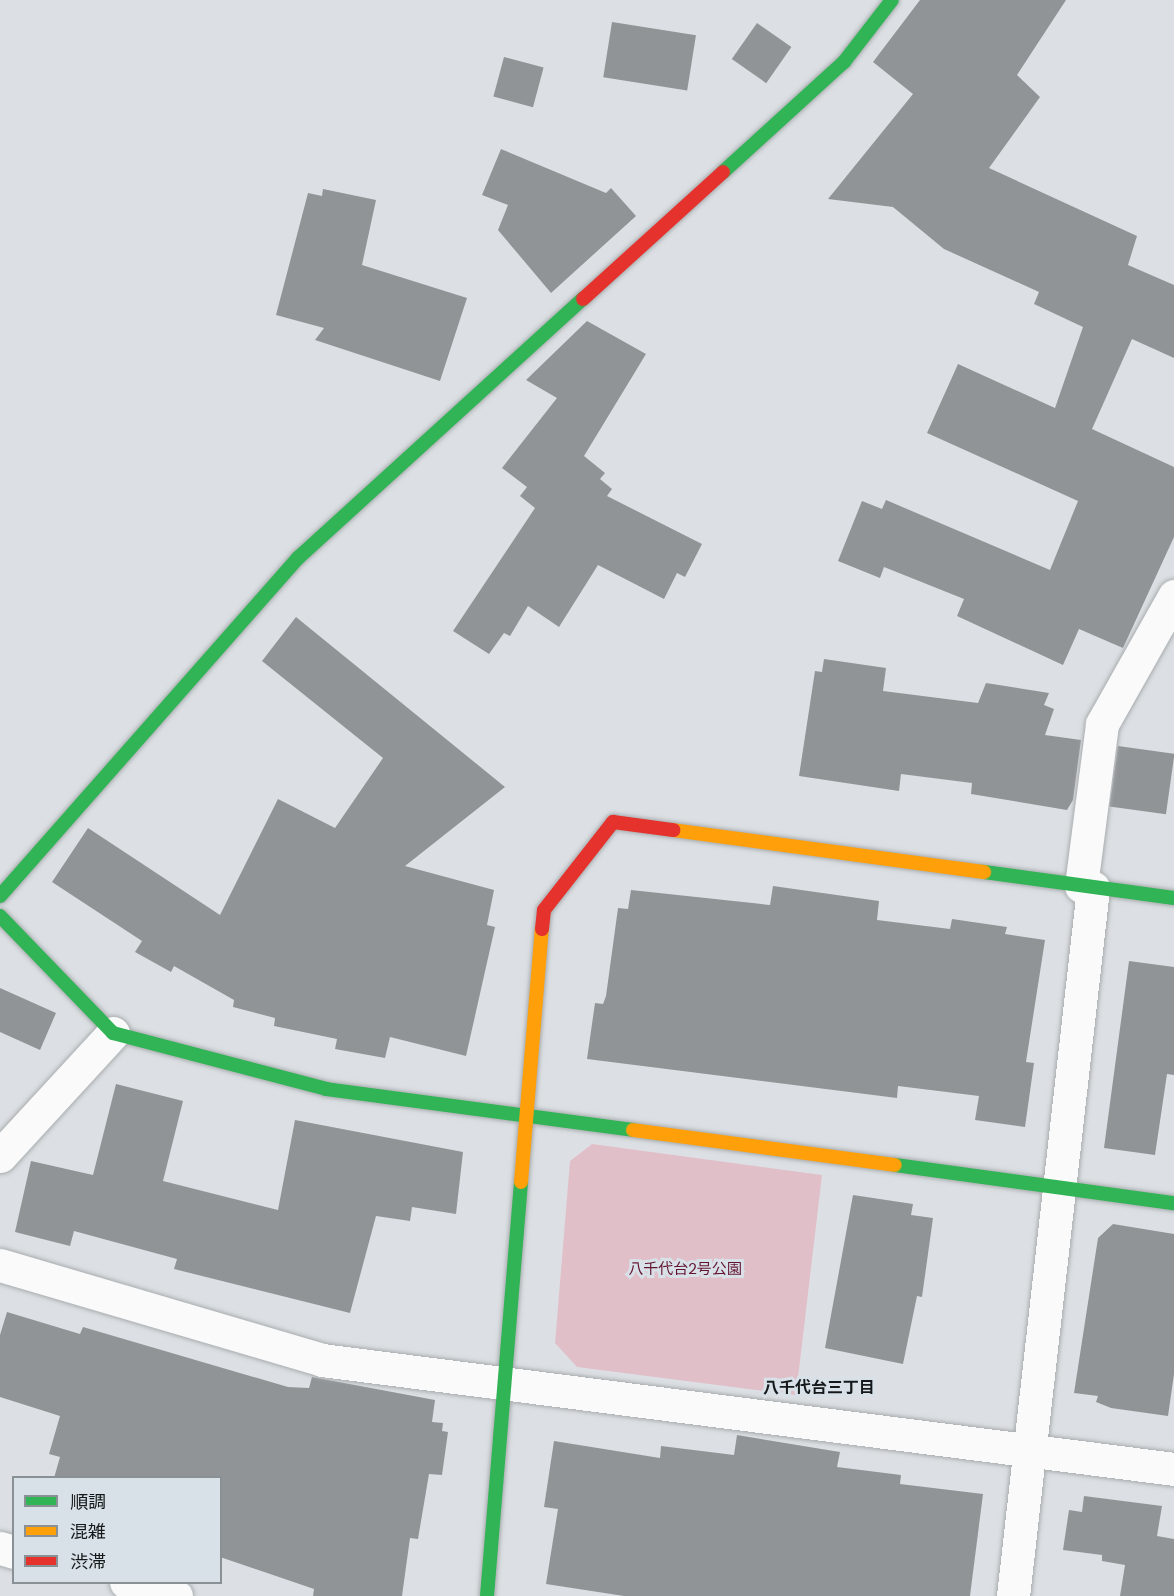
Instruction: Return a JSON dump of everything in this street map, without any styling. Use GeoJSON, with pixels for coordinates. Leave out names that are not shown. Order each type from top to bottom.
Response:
{"type":"FeatureCollection","features":[{"type":"Feature","properties":{"kind":"street"},"geometry":{"type":"LineString","coordinates":[[0,896],[298,558],[844,62],[892,0]]}},
{"type":"Feature","properties":{"kind":"street"},"geometry":{"type":"LineString","coordinates":[[1013,1596],[1059,1187],[1102,724],[1174,596]]}},
{"type":"Feature","properties":{"kind":"street"},"geometry":{"type":"LineString","coordinates":[[487,1596],[544,910],[614,822],[1174,898]]}},
{"type":"Feature","properties":{"kind":"street"},"geometry":{"type":"LineString","coordinates":[[0,916],[113,1033],[326,1089],[526,1113],[1174,1203]]}},
{"type":"Feature","properties":{"kind":"street"},"geometry":{"type":"LineString","coordinates":[[0,1156],[113,1033]]}},
{"type":"Feature","properties":{"kind":"street"},"geometry":{"type":"LineString","coordinates":[[0,1265],[322,1360],[1174,1469]]}},
{"type":"Feature","properties":{"kind":"street"},"geometry":{"type":"LineString","coordinates":[[133,1584],[176,1596]]}},
{"type":"Feature","properties":{"kind":"green space","name":"八千代台2号公園"},"geometry":{"type":"Polygon","coordinates":[[[592,1144],[822,1175],[796,1395],[577,1367],[555,1343],[570,1161],[592,1144]]]}},
{"type":"Feature","properties":{"kind":"building"},"geometry":{"type":"Polygon","coordinates":[[[920,0],[1066,0],[1017,75],[1040,97],[989,168],[1137,236],[1128,265],[1174,285],[1174,358],[1132,339],[1092,429],[1174,467],[1174,537],[1123,648],[1079,629],[1063,665],[957,616],[964,599],[884,567],[880,578],[838,561],[862,501],[882,509],[886,500],[1050,570],[1078,501],[927,433],[958,364],[1055,408],[1083,327],[1034,304],[1039,292],[944,249],[893,207],[828,199],[913,94],[873,62],[920,0]]]}},
{"type":"Feature","properties":{"kind":"building"},"geometry":{"type":"Polygon","coordinates":[[[612,22],[696,35],[687,91],[603,77],[612,22]]]}},
{"type":"Feature","properties":{"kind":"building"},"geometry":{"type":"Polygon","coordinates":[[[757,23],[791,47],[766,83],[732,59],[757,23]]]}},
{"type":"Feature","properties":{"kind":"building"},"geometry":{"type":"Polygon","coordinates":[[[504,57],[544,68],[533,107],[493,97],[504,57]]]}},
{"type":"Feature","properties":{"kind":"building"},"geometry":{"type":"Polygon","coordinates":[[[501,149],[606,193],[611,188],[636,216],[551,293],[498,230],[508,205],[482,195],[501,149]]]}},
{"type":"Feature","properties":{"kind":"building"},"geometry":{"type":"Polygon","coordinates":[[[323,189],[376,200],[362,265],[467,298],[440,381],[315,340],[324,328],[276,315],[308,193],[322,196],[323,189]]]}},
{"type":"Feature","properties":{"kind":"building"},"geometry":{"type":"Polygon","coordinates":[[[587,321],[646,354],[584,456],[605,473],[600,479],[612,489],[607,496],[702,544],[685,577],[677,573],[664,599],[598,565],[559,627],[528,606],[510,636],[504,633],[489,654],[453,631],[535,508],[520,496],[527,487],[502,468],[557,398],[526,380],[587,321]]]}},
{"type":"Feature","properties":{"kind":"building"},"geometry":{"type":"Polygon","coordinates":[[[296,617],[505,787],[405,866],[494,890],[487,925],[495,927],[466,1056],[390,1037],[385,1058],[335,1049],[337,1039],[274,1026],[275,1018],[233,1007],[234,1000],[174,966],[171,972],[135,952],[142,941],[52,882],[88,828],[220,915],[278,799],[335,828],[383,758],[262,661],[296,617]]]}},
{"type":"Feature","properties":{"kind":"building"},"geometry":{"type":"Polygon","coordinates":[[[824,659],[886,668],[883,691],[978,703],[986,683],[1049,693],[1044,705],[1054,709],[1045,735],[1081,740],[1073,800],[1067,810],[971,794],[972,783],[901,774],[899,791],[799,776],[815,671],[822,672],[824,659]]]}},
{"type":"Feature","properties":{"kind":"building"},"geometry":{"type":"Polygon","coordinates":[[[1118,746],[1174,754],[1166,814],[1110,806],[1118,746]]]}},
{"type":"Feature","properties":{"kind":"building"},"geometry":{"type":"Polygon","coordinates":[[[773,886],[879,901],[877,920],[950,929],[952,919],[1007,927],[1005,934],[1045,940],[1026,1062],[1034,1063],[1025,1127],[975,1120],[979,1096],[898,1086],[897,1098],[587,1059],[595,1003],[603,1004],[606,996],[618,908],[628,909],[631,890],[770,905],[773,886]]]}},
{"type":"Feature","properties":{"kind":"building"},"geometry":{"type":"Polygon","coordinates":[[[1129,961],[1174,967],[1174,1075],[1167,1074],[1155,1155],[1104,1148],[1129,961]]]}},
{"type":"Feature","properties":{"kind":"building"},"geometry":{"type":"Polygon","coordinates":[[[0,988],[56,1013],[40,1050],[0,1032],[0,988]]]}},
{"type":"Feature","properties":{"kind":"building"},"geometry":{"type":"Polygon","coordinates":[[[116,1084],[183,1101],[163,1181],[278,1210],[295,1120],[463,1152],[456,1214],[412,1207],[410,1221],[376,1216],[350,1313],[174,1269],[177,1259],[74,1231],[70,1246],[15,1232],[31,1161],[93,1175],[116,1084]]]}},
{"type":"Feature","properties":{"kind":"building"},"geometry":{"type":"Polygon","coordinates":[[[853,1195],[913,1204],[911,1215],[933,1218],[922,1297],[917,1296],[903,1364],[825,1348],[853,1195]]]}},
{"type":"Feature","properties":{"kind":"building"},"geometry":{"type":"Polygon","coordinates":[[[1113,1224],[1174,1234],[1174,1374],[1168,1416],[1111,1408],[1096,1402],[1098,1396],[1074,1393],[1098,1238],[1113,1224]]]}},
{"type":"Feature","properties":{"kind":"building"},"geometry":{"type":"Polygon","coordinates":[[[7,1312],[80,1334],[83,1327],[288,1387],[309,1388],[312,1377],[435,1400],[432,1422],[443,1423],[442,1431],[448,1432],[442,1475],[429,1474],[418,1539],[410,1538],[402,1596],[313,1596],[314,1589],[222,1558],[222,1476],[55,1476],[60,1457],[49,1454],[60,1416],[0,1397],[0,1335],[7,1312]]]}},
{"type":"Feature","properties":{"kind":"building"},"geometry":{"type":"Polygon","coordinates":[[[737,1435],[840,1452],[837,1467],[901,1475],[900,1484],[983,1494],[970,1596],[624,1596],[546,1584],[558,1509],[544,1507],[554,1441],[660,1458],[661,1446],[734,1455],[737,1435]]]}},
{"type":"Feature","properties":{"kind":"building"},"geometry":{"type":"Polygon","coordinates":[[[1084,1496],[1162,1506],[1157,1536],[1174,1539],[1174,1596],[1120,1596],[1125,1565],[1102,1561],[1102,1555],[1063,1550],[1069,1510],[1082,1512],[1084,1496]]]}},
{"type":"Feature","properties":{"kind":"traffic: fast"},"geometry":{"type":"LineString","coordinates":[[723,172],[844,62],[892,0]]}},
{"type":"Feature","properties":{"kind":"traffic: fast"},"geometry":{"type":"LineString","coordinates":[[0,896],[298,558],[583,299]]}},
{"type":"Feature","properties":{"kind":"traffic: fast"},"geometry":{"type":"LineString","coordinates":[[984,872],[1174,898]]}},
{"type":"Feature","properties":{"kind":"traffic: fast"},"geometry":{"type":"LineString","coordinates":[[0,916],[113,1033],[326,1089],[633,1130]]}},
{"type":"Feature","properties":{"kind":"traffic: fast"},"geometry":{"type":"LineString","coordinates":[[895,1165],[1174,1203]]}},
{"type":"Feature","properties":{"kind":"traffic: fast"},"geometry":{"type":"LineString","coordinates":[[487,1596],[521,1182]]}},
{"type":"Feature","properties":{"kind":"traffic: slow"},"geometry":{"type":"LineString","coordinates":[[673,830],[984,872]]}},
{"type":"Feature","properties":{"kind":"traffic: slow"},"geometry":{"type":"LineString","coordinates":[[521,1182],[542,929]]}},
{"type":"Feature","properties":{"kind":"traffic: slow"},"geometry":{"type":"LineString","coordinates":[[633,1130],[895,1165]]}},
{"type":"Feature","properties":{"kind":"traffic: jam"},"geometry":{"type":"LineString","coordinates":[[583,299],[723,172]]}},
{"type":"Feature","properties":{"kind":"traffic: jam"},"geometry":{"type":"LineString","coordinates":[[542,929],[544,910],[613,822],[673,830]]}},
{"type":"Feature","properties":{"kind":"district","name":"八千代台三丁目"},"geometry":{"type":"Point","coordinates":[819,1388]}}]}
